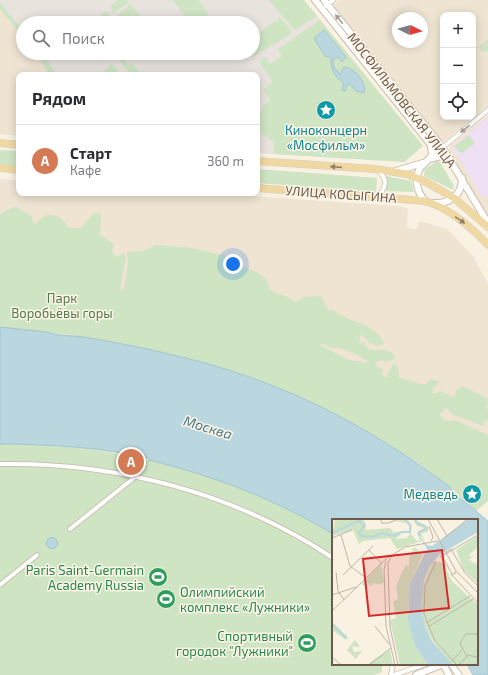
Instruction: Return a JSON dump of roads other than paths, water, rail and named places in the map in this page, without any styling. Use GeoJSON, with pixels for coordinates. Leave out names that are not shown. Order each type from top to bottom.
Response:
{"type":"FeatureCollection","features":[{"type":"Feature","properties":{"kind":"main road","name":"МОСФИЛЬМОВСКАЯ УЛИЦА"},"geometry":{"type":"LineString","coordinates":[[315,0],[325,4],[442,147],[488,223]]}},
{"type":"Feature","properties":{"kind":"main road","name":"МОСФИЛЬМОВСКАЯ УЛИЦА"},"geometry":{"type":"LineString","coordinates":[[325,4],[431,145],[432,151],[427,161]]}},
{"type":"Feature","properties":{"kind":"main road"},"geometry":{"type":"LineString","coordinates":[[0,143],[16,145]]}},
{"type":"Feature","properties":{"kind":"main road","name":"УЛИЦА КОСЫГИНА"},"geometry":{"type":"LineString","coordinates":[[392,171],[404,170],[442,156],[450,159]]}},
{"type":"Feature","properties":{"kind":"main road","name":"УЛИЦА КОСЫГИНА"},"geometry":{"type":"LineString","coordinates":[[260,161],[375,169],[392,171],[417,178],[454,198],[488,227]]}},
{"type":"Feature","properties":{"kind":"main road"},"geometry":{"type":"LineString","coordinates":[[427,161],[420,169],[417,178],[419,190],[429,202]]}},
{"type":"Feature","properties":{"kind":"main road"},"geometry":{"type":"LineString","coordinates":[[0,168],[16,170]]}},
{"type":"Feature","properties":{"kind":"main road"},"geometry":{"type":"LineString","coordinates":[[454,198],[460,189],[462,178]]}},
{"type":"Feature","properties":{"kind":"main road","name":"УЛИЦА КОСЫГИНА"},"geometry":{"type":"LineString","coordinates":[[260,188],[444,203],[454,198]]}},
{"type":"Feature","properties":{"kind":"main road","name":"УЛИЦА КОСЫГИНА"},"geometry":{"type":"LineString","coordinates":[[429,202],[465,223],[486,243]]}},
{"type":"Feature","properties":{"kind":"main road"},"geometry":{"type":"LineString","coordinates":[[416,675],[426,667],[437,665]]}},
{"type":"Feature","properties":{"kind":"main road"},"geometry":{"type":"LineString","coordinates":[[444,665],[449,675]]}},
{"type":"Feature","properties":{"kind":"street"},"geometry":{"type":"LineString","coordinates":[[325,4],[333,0]]}},
{"type":"Feature","properties":{"kind":"street"},"geometry":{"type":"LineString","coordinates":[[427,161],[488,110]]}},
{"type":"Feature","properties":{"kind":"street"},"geometry":{"type":"LineString","coordinates":[[374,197],[381,192],[385,184],[382,175],[375,169]]}},
{"type":"Feature","properties":{"kind":"street"},"geometry":{"type":"LineString","coordinates":[[0,464],[78,468],[135,477],[190,490],[231,505],[278,526],[332,557]]}},
{"type":"Feature","properties":{"kind":"street"},"geometry":{"type":"LineString","coordinates":[[70,529],[135,477]]}},
{"type":"Feature","properties":{"kind":"street"},"geometry":{"type":"LineString","coordinates":[[0,585],[37,555]]}},
{"type":"Feature","properties":{"kind":"street"},"geometry":{"type":"LineString","coordinates":[[452,665],[459,675]]}},
{"type":"Feature","properties":{"kind":"street"},"geometry":{"type":"LineString","coordinates":[[393,675],[426,667]]}},
{"type":"Feature","properties":{"kind":"street"},"geometry":{"type":"LineString","coordinates":[[405,671],[426,667]]}},
{"type":"Feature","properties":{"kind":"water"},"geometry":{"type":"Polygon","coordinates":[[[324,30],[346,57],[342,62],[338,57],[333,60],[333,65],[340,75],[343,68],[347,67],[354,71],[361,79],[364,86],[365,91],[363,93],[356,91],[348,83],[345,91],[342,90],[344,83],[334,72],[331,65],[331,58],[325,56],[314,38],[324,30]]]}},
{"type":"Feature","properties":{"kind":"water","name":"Москва"},"geometry":{"type":"Polygon","coordinates":[[[0,327],[84,337],[163,352],[248,377],[284,390],[318,406],[385,442],[450,487],[453,492],[488,521],[488,675],[473,675],[468,665],[478,665],[478,519],[332,519],[332,533],[311,521],[266,499],[197,473],[149,460],[149,458],[75,447],[0,444],[0,327]]]}},
{"type":"Feature","properties":{"kind":"water"},"geometry":{"type":"Polygon","coordinates":[[[52,537],[56,539],[58,543],[56,547],[52,549],[48,547],[46,543],[48,539],[52,537]]]}},
{"type":"Feature","properties":{"kind":"place","name":"Киноконцерн «Мосфильм»"},"geometry":{"type":"Point","coordinates":[326,110]}},
{"type":"Feature","properties":{"kind":"place","name":"Старт"},"geometry":{"type":"Point","coordinates":[131,462]}},
{"type":"Feature","properties":{"kind":"place","name":"Медведь"},"geometry":{"type":"Point","coordinates":[472,494]}},
{"type":"Feature","properties":{"kind":"place","name":"Paris Saint-Germain Academy Russia"},"geometry":{"type":"Point","coordinates":[158,577]}},
{"type":"Feature","properties":{"kind":"place","name":"Олимпийский комплекс «Лужники»"},"geometry":{"type":"Point","coordinates":[166,599]}},
{"type":"Feature","properties":{"kind":"place","name":"Спортивный городок \"Лужники\""},"geometry":{"type":"Point","coordinates":[307,643]}},
{"type":"Feature","properties":{"kind":"park label","name":"Парк Воробьёвы горы"},"geometry":{"type":"Point","coordinates":[62,306]}}]}
